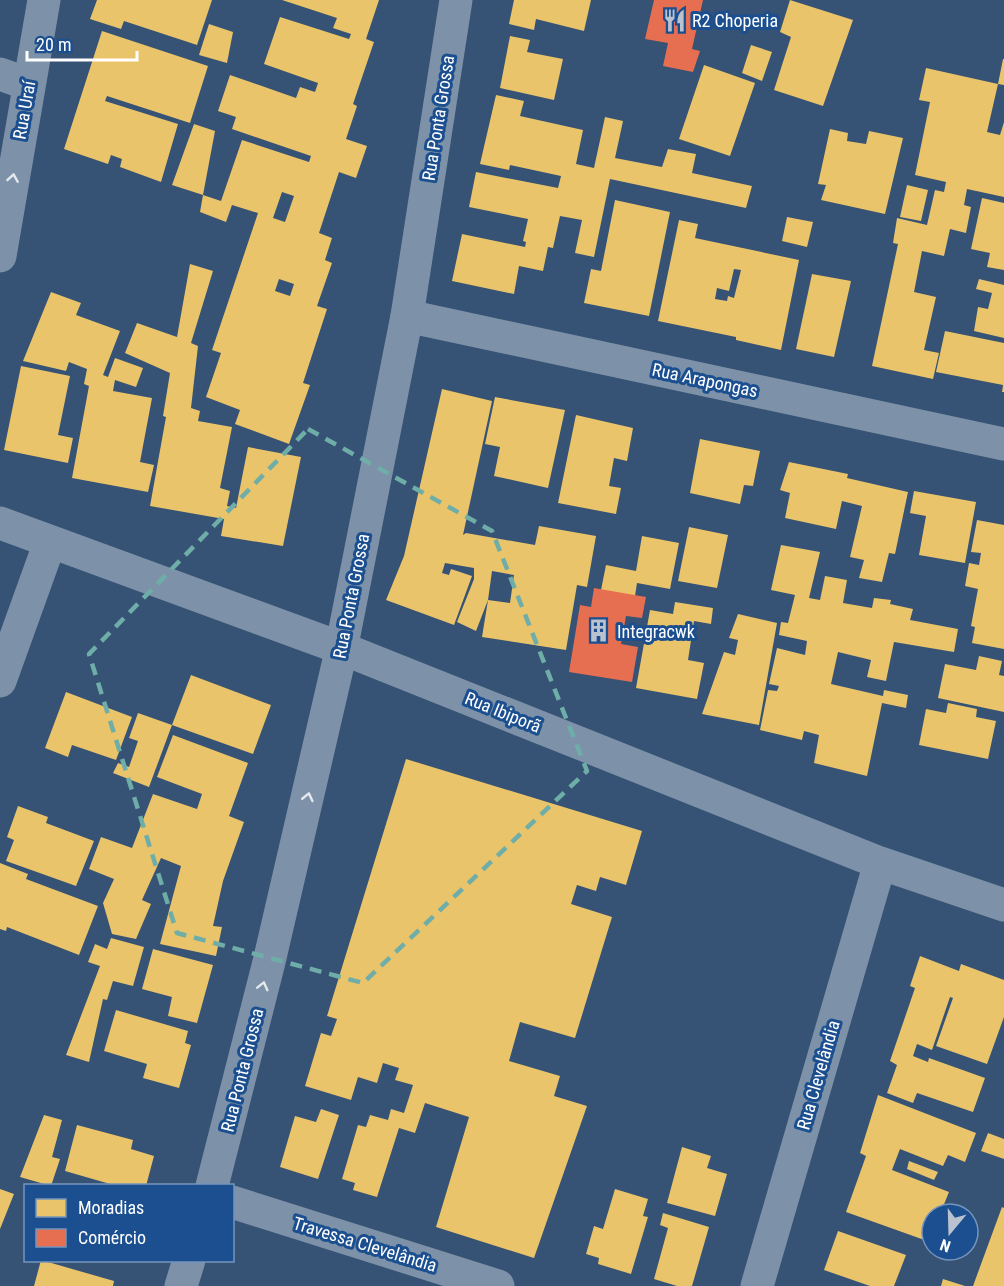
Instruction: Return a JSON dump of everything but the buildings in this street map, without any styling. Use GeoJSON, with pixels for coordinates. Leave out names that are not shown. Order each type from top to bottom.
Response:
{"type":"FeatureCollection","features":[{"type":"Feature","properties":{"kind":"street","name":"Rua Uraí"},"geometry":{"type":"LineString","coordinates":[[0,256],[14,79],[44,0]]}},
{"type":"Feature","properties":{"kind":"street","name":"Rua Ponta Grossa"},"geometry":{"type":"LineString","coordinates":[[212,1184],[269,962],[342,648],[407,316],[456,0]]}},
{"type":"Feature","properties":{"kind":"street","name":"Rua Arapongas"},"geometry":{"type":"LineString","coordinates":[[407,316],[1004,444]]}},
{"type":"Feature","properties":{"kind":"street","name":"Rua Ibiporã"},"geometry":{"type":"LineString","coordinates":[[0,523],[342,648],[880,863],[1004,905]]}},
{"type":"Feature","properties":{"kind":"street"},"geometry":{"type":"LineString","coordinates":[[0,681],[51,542]]}},
{"type":"Feature","properties":{"kind":"street","name":"Rua Clevelândia"},"geometry":{"type":"LineString","coordinates":[[757,1286],[880,863]]}},
{"type":"Feature","properties":{"kind":"street","name":"Travessa Clevelândia"},"geometry":{"type":"LineString","coordinates":[[234,1203],[498,1286]]}},
{"type":"Feature","properties":{"kind":"street"},"geometry":{"type":"LineString","coordinates":[[181,1286],[188,1262]]}},
{"type":"Feature","properties":{"kind":"highlighted area"},"geometry":{"type":"Polygon","coordinates":[[[308,429],[492,531],[587,771],[363,983],[177,933],[89,654],[308,429]]]}},
{"type":"Feature","properties":{"kind":"place","name":"R2 Choperia"},"geometry":{"type":"Point","coordinates":[674,20]}},
{"type":"Feature","properties":{"kind":"place","name":"Integracwk"},"geometry":{"type":"Point","coordinates":[599,631]}}]}
